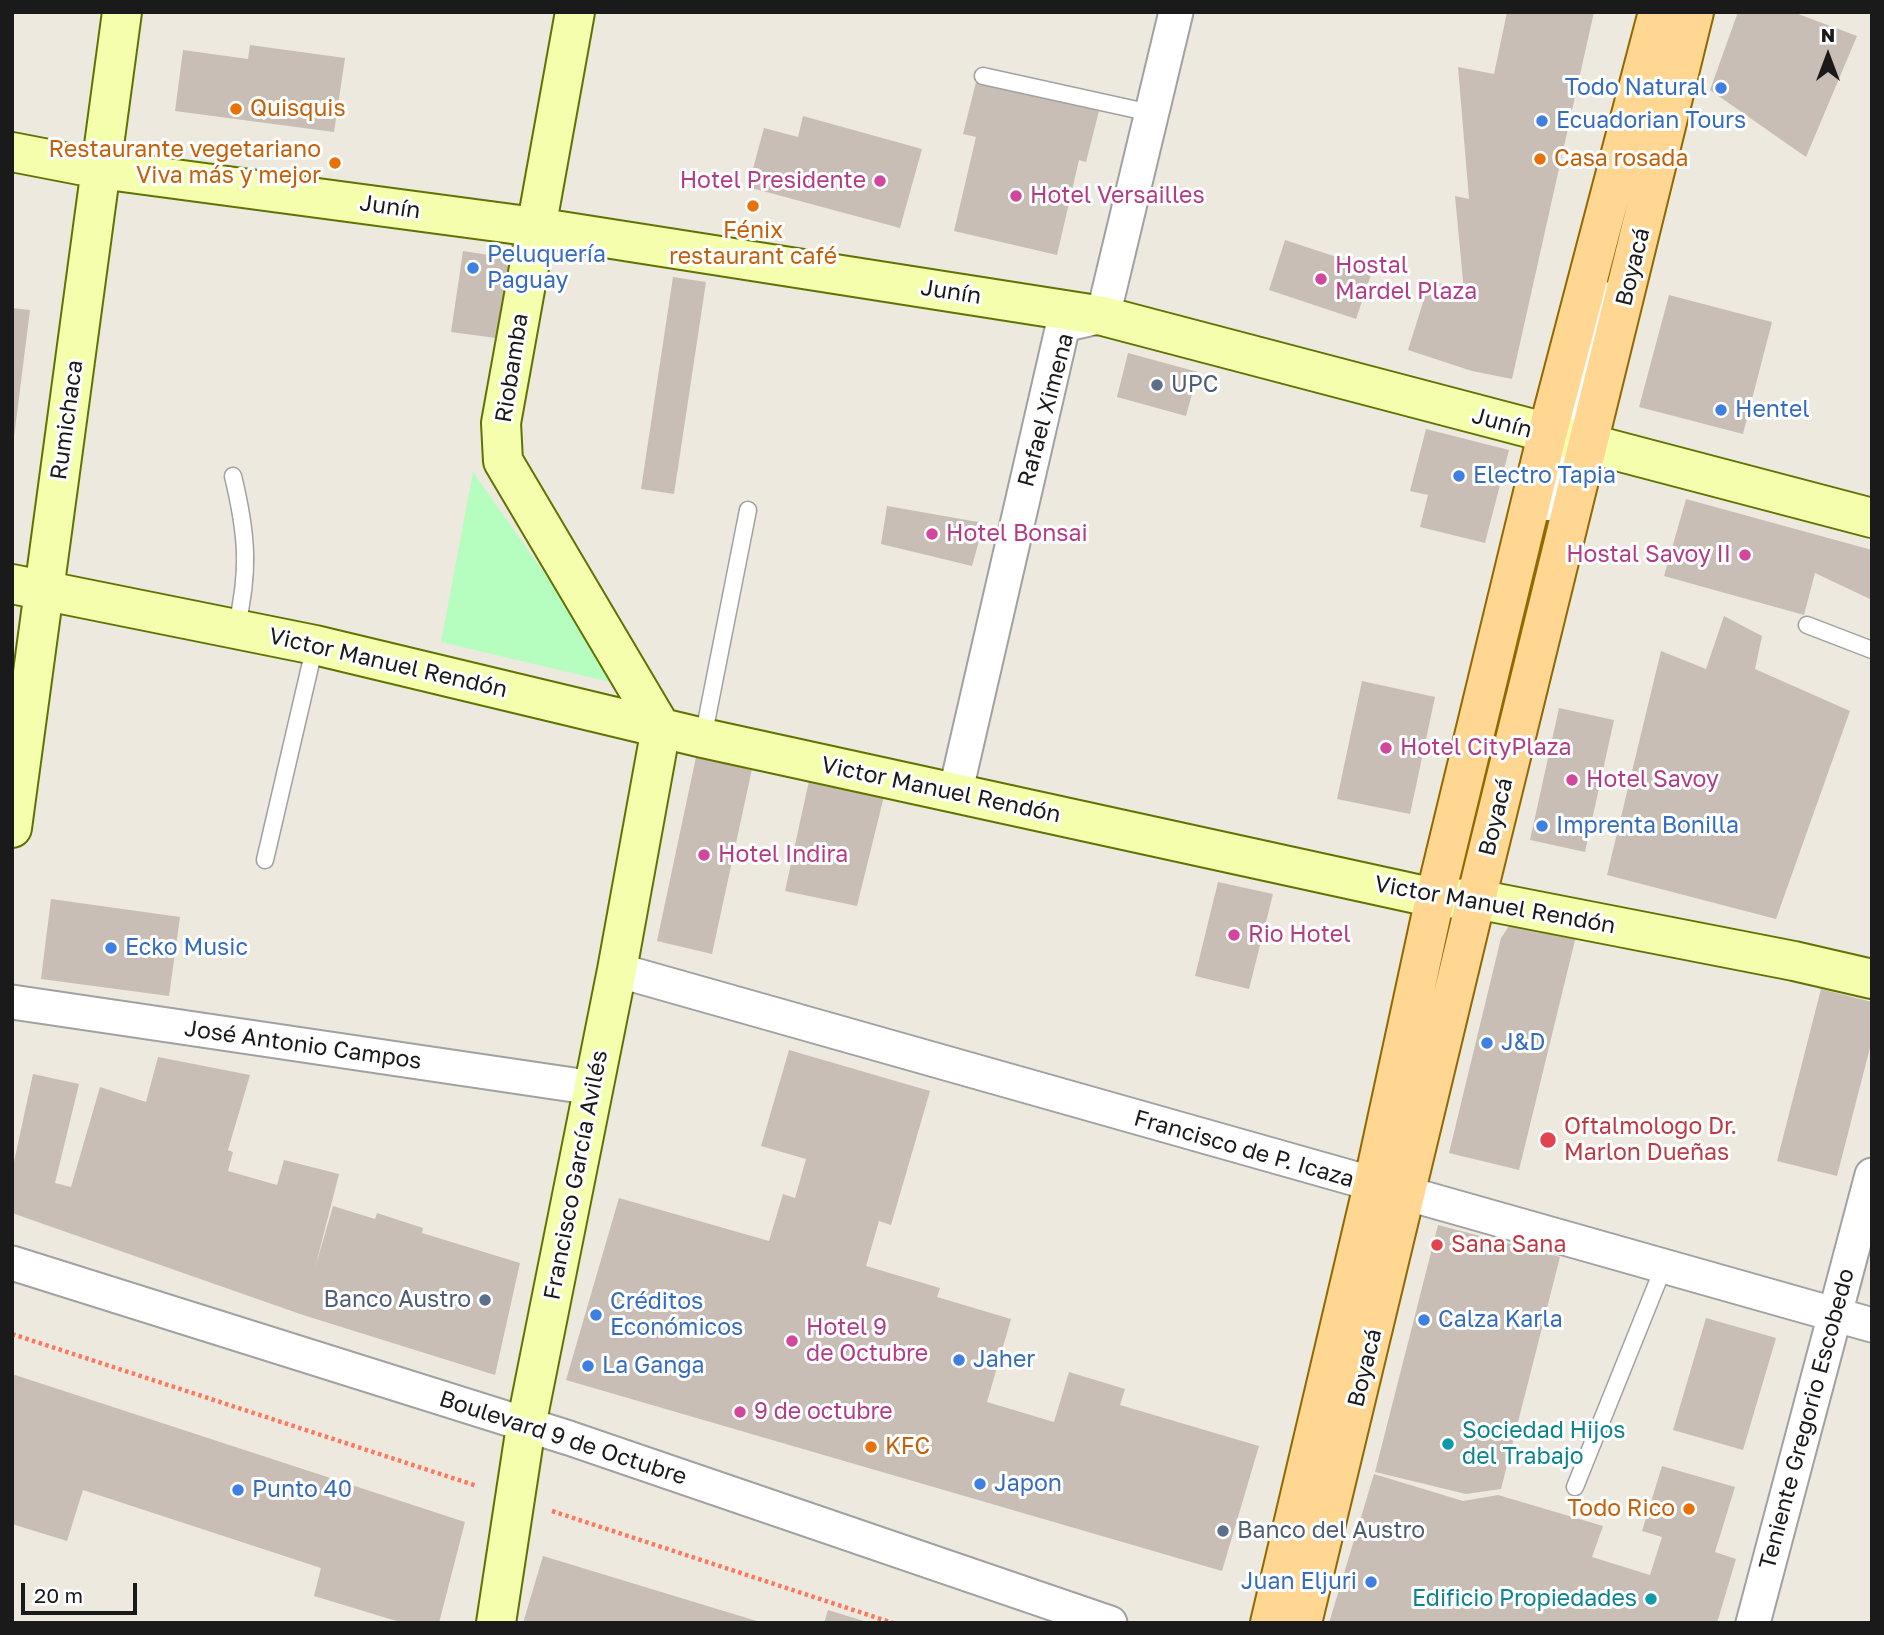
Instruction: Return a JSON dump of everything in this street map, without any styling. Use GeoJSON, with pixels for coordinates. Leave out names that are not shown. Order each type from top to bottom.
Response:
{"type":"FeatureCollection","features":[{"type":"Feature","properties":{"kind":"main road","name":"Boyacá"},"geometry":{"type":"LineString","coordinates":[[1302,1623],[1390,1190],[1454,900],[1568,440],[1658,12]]}},
{"type":"Feature","properties":{"kind":"main road","name":"Boyacá"},"geometry":{"type":"LineString","coordinates":[[1568,440],[1694,12]]}},
{"type":"Feature","properties":{"kind":"main road","name":"Boyacá"},"geometry":{"type":"LineString","coordinates":[[1270,1623],[1390,1190]]}},
{"type":"Feature","properties":{"kind":"street","name":"Rumichaca"},"geometry":{"type":"LineString","coordinates":[[12,828],[28,587],[100,169],[122,12]]}},
{"type":"Feature","properties":{"kind":"street","name":"Riobamba"},"geometry":{"type":"LineString","coordinates":[[575,12],[501,423],[503,461],[661,728]]}},
{"type":"Feature","properties":{"kind":"street","name":"Rafael Ximena"},"geometry":{"type":"LineString","coordinates":[[955,794],[1063,325],[1103,316],[1176,12]]}},
{"type":"Feature","properties":{"kind":"street","name":"Junín"},"geometry":{"type":"LineString","coordinates":[[12,152],[100,169],[535,227],[1103,316],[1872,518]]}},
{"type":"Feature","properties":{"kind":"street","name":"Victor Manuel Rendón"},"geometry":{"type":"LineString","coordinates":[[28,587],[315,645],[703,738],[955,794],[1454,900],[1794,961],[1872,979]]}},
{"type":"Feature","properties":{"kind":"street","name":"Francisco García Avilés"},"geometry":{"type":"LineString","coordinates":[[496,1623],[526,1426],[617,970],[661,728]]}},
{"type":"Feature","properties":{"kind":"street","name":"Francisco de P. Icaza"},"geometry":{"type":"LineString","coordinates":[[617,970],[1872,1325]]}},
{"type":"Feature","properties":{"kind":"street","name":"José Antonio Campos"},"geometry":{"type":"LineString","coordinates":[[12,1002],[594,1088]]}},
{"type":"Feature","properties":{"kind":"street","name":"Teniente Gregorio Escobedo"},"geometry":{"type":"LineString","coordinates":[[1753,1623],[1872,1175]]}},
{"type":"Feature","properties":{"kind":"street","name":"Boulevard 9 de Octubre"},"geometry":{"type":"LineString","coordinates":[[12,1263],[526,1426],[1110,1623]]}},
{"type":"Feature","properties":{"kind":"lane"},"geometry":{"type":"LineString","coordinates":[[1651,106],[1674,12]]}},
{"type":"Feature","properties":{"kind":"lane"},"geometry":{"type":"LineString","coordinates":[[983,76],[1151,113]]}},
{"type":"Feature","properties":{"kind":"lane","name":"Boyacá"},"geometry":{"type":"LineString","coordinates":[[1542,532],[1568,440],[1607,279]]}},
{"type":"Feature","properties":{"kind":"lane"},"geometry":{"type":"LineString","coordinates":[[233,476],[245,525],[245,592],[236,629]]}},
{"type":"Feature","properties":{"kind":"lane"},"geometry":{"type":"LineString","coordinates":[[703,738],[748,510]]}},
{"type":"Feature","properties":{"kind":"lane","name":"Boyacá"},"geometry":{"type":"LineString","coordinates":[[1477,796],[1525,598]]}},
{"type":"Feature","properties":{"kind":"lane"},"geometry":{"type":"LineString","coordinates":[[1807,625],[1872,650]]}},
{"type":"Feature","properties":{"kind":"lane"},"geometry":{"type":"LineString","coordinates":[[265,860],[315,645]]}},
{"type":"Feature","properties":{"kind":"lane","name":"Boyacá"},"geometry":{"type":"LineString","coordinates":[[1287,1623],[1401,1138]]}},
{"type":"Feature","properties":{"kind":"lane"},"geometry":{"type":"LineString","coordinates":[[1575,1488],[1664,1266]]}},
{"type":"Feature","properties":{"kind":"path"},"geometry":{"type":"LineString","coordinates":[[12,1334],[893,1623]]}},
{"type":"Feature","properties":{"kind":"green space"},"geometry":{"type":"Polygon","coordinates":[[[473,472],[623,685],[441,642],[473,472]]]}},
{"type":"Feature","properties":{"kind":"building"},"geometry":{"type":"Polygon","coordinates":[[[1507,12],[1594,12],[1512,379],[1472,371],[1408,350],[1430,280],[1464,291],[1455,196],[1469,199],[1458,67],[1494,74],[1507,12]]]}},
{"type":"Feature","properties":{"kind":"building"},"geometry":{"type":"Polygon","coordinates":[[[1738,12],[1793,12],[1857,36],[1806,157],[1710,90],[1738,12]]]}},
{"type":"Feature","properties":{"kind":"building"},"geometry":{"type":"Polygon","coordinates":[[[250,45],[345,58],[334,132],[175,111],[183,50],[248,59],[250,45]]]}},
{"type":"Feature","properties":{"kind":"building","name":"Hotel Versailles"},"geometry":{"type":"Polygon","coordinates":[[[976,82],[1099,111],[1086,162],[1079,160],[1057,255],[954,231],[976,137],[963,134],[976,82]]]}},
{"type":"Feature","properties":{"kind":"building"},"geometry":{"type":"Polygon","coordinates":[[[803,116],[922,149],[900,228],[748,187],[764,128],[798,137],[803,116]]]}},
{"type":"Feature","properties":{"kind":"building","name":"Hostal Mardel Plaza"},"geometry":{"type":"Polygon","coordinates":[[[1285,240],[1373,269],[1356,319],[1269,290],[1285,240]]]}},
{"type":"Feature","properties":{"kind":"building"},"geometry":{"type":"Polygon","coordinates":[[[463,251],[515,259],[503,339],[451,332],[463,251]]]}},
{"type":"Feature","properties":{"kind":"building"},"geometry":{"type":"Polygon","coordinates":[[[673,277],[706,282],[674,494],[641,489],[673,277]]]}},
{"type":"Feature","properties":{"kind":"building"},"geometry":{"type":"Polygon","coordinates":[[[1669,295],[1772,322],[1743,434],[1639,407],[1669,295]]]}},
{"type":"Feature","properties":{"kind":"building"},"geometry":{"type":"Polygon","coordinates":[[[12,308],[30,310],[14,437],[12,437],[12,308]]]}},
{"type":"Feature","properties":{"kind":"building","name":"UPC"},"geometry":{"type":"Polygon","coordinates":[[[1128,353],[1198,372],[1186,416],[1117,397],[1128,353]]]}},
{"type":"Feature","properties":{"kind":"building"},"geometry":{"type":"Polygon","coordinates":[[[1426,429],[1509,450],[1485,543],[1420,527],[1428,495],[1410,491],[1426,429]]]}},
{"type":"Feature","properties":{"kind":"building","name":"Hostal Savoy II"},"geometry":{"type":"Polygon","coordinates":[[[1686,499],[1872,550],[1872,600],[1815,573],[1804,615],[1664,576],[1686,499]]]}},
{"type":"Feature","properties":{"kind":"building","name":"Hotel Bonsai"},"geometry":{"type":"Polygon","coordinates":[[[887,506],[984,523],[972,566],[881,544],[887,506]]]}},
{"type":"Feature","properties":{"kind":"building"},"geometry":{"type":"Polygon","coordinates":[[[1724,616],[1762,636],[1755,669],[1850,711],[1776,919],[1607,875],[1661,651],[1706,669],[1724,616]]]}},
{"type":"Feature","properties":{"kind":"building","name":"Hotel CityPlaza"},"geometry":{"type":"Polygon","coordinates":[[[1362,681],[1435,697],[1410,814],[1337,799],[1362,681]]]}},
{"type":"Feature","properties":{"kind":"building","name":"Hotel Savoy"},"geometry":{"type":"Polygon","coordinates":[[[1559,708],[1614,720],[1585,852],[1530,840],[1559,708]]]}},
{"type":"Feature","properties":{"kind":"building","name":"Hotel Indira"},"geometry":{"type":"Polygon","coordinates":[[[696,757],[752,769],[712,954],[657,941],[696,757]]]}},
{"type":"Feature","properties":{"kind":"building"},"geometry":{"type":"Polygon","coordinates":[[[810,776],[885,792],[857,906],[785,891],[810,776]]]}},
{"type":"Feature","properties":{"kind":"building","name":"Rio Hotel"},"geometry":{"type":"Polygon","coordinates":[[[1218,882],[1273,894],[1249,989],[1195,976],[1218,882]]]}},
{"type":"Feature","properties":{"kind":"building","name":"Ecko Music"},"geometry":{"type":"Polygon","coordinates":[[[51,899],[180,917],[169,996],[41,979],[51,899]]]}},
{"type":"Feature","properties":{"kind":"building"},"geometry":{"type":"Polygon","coordinates":[[[1511,923],[1577,932],[1519,1170],[1449,1153],[1501,938],[1511,923]]]}},
{"type":"Feature","properties":{"kind":"building"},"geometry":{"type":"Polygon","coordinates":[[[1821,989],[1872,1002],[1872,1040],[1837,1176],[1777,1161],[1821,989]]]}},
{"type":"Feature","properties":{"kind":"building"},"geometry":{"type":"Polygon","coordinates":[[[789,1050],[930,1091],[891,1225],[879,1221],[866,1266],[940,1288],[937,1297],[1011,1319],[987,1402],[1054,1422],[1069,1372],[1125,1389],[1120,1405],[1259,1446],[1222,1571],[566,1380],[619,1198],[769,1241],[783,1194],[795,1198],[806,1159],[761,1146],[789,1050]]]}},
{"type":"Feature","properties":{"kind":"building"},"geometry":{"type":"Polygon","coordinates":[[[158,1057],[250,1075],[228,1150],[233,1152],[228,1171],[277,1185],[284,1160],[339,1174],[315,1268],[333,1206],[375,1219],[377,1213],[423,1228],[422,1233],[520,1263],[495,1375],[303,1315],[12,1213],[12,1171],[33,1074],[79,1084],[55,1183],[71,1187],[100,1087],[146,1102],[158,1057]]]}},
{"type":"Feature","properties":{"kind":"building"},"geometry":{"type":"Polygon","coordinates":[[[1438,1225],[1560,1257],[1501,1489],[1466,1494],[1375,1472],[1438,1225]]]}},
{"type":"Feature","properties":{"kind":"building"},"geometry":{"type":"Polygon","coordinates":[[[1706,1318],[1776,1338],[1743,1450],[1673,1430],[1706,1318]]]}},
{"type":"Feature","properties":{"kind":"building"},"geometry":{"type":"Polygon","coordinates":[[[12,1374],[465,1522],[439,1623],[403,1623],[314,1596],[321,1568],[83,1490],[67,1541],[12,1524],[12,1374]]]}},
{"type":"Feature","properties":{"kind":"building"},"geometry":{"type":"Polygon","coordinates":[[[1662,1466],[1735,1487],[1715,1552],[1736,1559],[1717,1623],[1329,1623],[1374,1474],[1463,1501],[1498,1495],[1603,1526],[1592,1557],[1650,1575],[1662,1537],[1642,1531],[1662,1466]]]}},
{"type":"Feature","properties":{"kind":"building"},"geometry":{"type":"Polygon","coordinates":[[[543,1556],[760,1622],[760,1623],[523,1623],[543,1556]]]}},
{"type":"Feature","properties":{"kind":"building"},"geometry":{"type":"Polygon","coordinates":[[[828,1610],[867,1622],[867,1623],[824,1623],[828,1610]]]}},
{"type":"Feature","properties":{"kind":"place","name":"Todo Natural"},"geometry":{"type":"Point","coordinates":[1721,88]}},
{"type":"Feature","properties":{"kind":"place","name":"Quisquis"},"geometry":{"type":"Point","coordinates":[236,109]}},
{"type":"Feature","properties":{"kind":"place","name":"Ecuadorian Tours"},"geometry":{"type":"Point","coordinates":[1542,121]}},
{"type":"Feature","properties":{"kind":"place","name":"Casa rosada"},"geometry":{"type":"Point","coordinates":[1540,159]}},
{"type":"Feature","properties":{"kind":"place","name":"Restaurante vegetariano Viva más y mejor"},"geometry":{"type":"Point","coordinates":[335,163]}},
{"type":"Feature","properties":{"kind":"place","name":"Hotel Presidente"},"geometry":{"type":"Point","coordinates":[880,181]}},
{"type":"Feature","properties":{"kind":"place","name":"Hotel Versailles"},"geometry":{"type":"Point","coordinates":[1016,196]}},
{"type":"Feature","properties":{"kind":"place","name":"Fénix restaurant café"},"geometry":{"type":"Point","coordinates":[753,206]}},
{"type":"Feature","properties":{"kind":"place","name":"Peluquería Paguay"},"geometry":{"type":"Point","coordinates":[473,268]}},
{"type":"Feature","properties":{"kind":"place","name":"Hostal Mardel Plaza"},"geometry":{"type":"Point","coordinates":[1321,279]}},
{"type":"Feature","properties":{"kind":"place","name":"UPC"},"geometry":{"type":"Point","coordinates":[1157,385]}},
{"type":"Feature","properties":{"kind":"place","name":"Hentel"},"geometry":{"type":"Point","coordinates":[1721,410]}},
{"type":"Feature","properties":{"kind":"place","name":"Electro Tapia"},"geometry":{"type":"Point","coordinates":[1459,476]}},
{"type":"Feature","properties":{"kind":"place","name":"Hotel Bonsai"},"geometry":{"type":"Point","coordinates":[932,534]}},
{"type":"Feature","properties":{"kind":"place","name":"Hostal Savoy II"},"geometry":{"type":"Point","coordinates":[1745,555]}},
{"type":"Feature","properties":{"kind":"place","name":"Hotel CityPlaza"},"geometry":{"type":"Point","coordinates":[1386,748]}},
{"type":"Feature","properties":{"kind":"place","name":"Hotel Savoy"},"geometry":{"type":"Point","coordinates":[1572,780]}},
{"type":"Feature","properties":{"kind":"place","name":"Imprenta Bonilla"},"geometry":{"type":"Point","coordinates":[1542,826]}},
{"type":"Feature","properties":{"kind":"place","name":"Hotel Indira"},"geometry":{"type":"Point","coordinates":[704,855]}},
{"type":"Feature","properties":{"kind":"place","name":"Rio Hotel"},"geometry":{"type":"Point","coordinates":[1234,935]}},
{"type":"Feature","properties":{"kind":"place","name":"Ecko Music"},"geometry":{"type":"Point","coordinates":[111,948]}},
{"type":"Feature","properties":{"kind":"place","name":"J&D"},"geometry":{"type":"Point","coordinates":[1487,1043]}},
{"type":"Feature","properties":{"kind":"place","name":"Oftalmologo Dr. Marlon Dueñas"},"geometry":{"type":"Point","coordinates":[1548,1140]}},
{"type":"Feature","properties":{"kind":"place","name":"Sana Sana"},"geometry":{"type":"Point","coordinates":[1437,1245]}},
{"type":"Feature","properties":{"kind":"place","name":"Banco Austro"},"geometry":{"type":"Point","coordinates":[485,1300]}},
{"type":"Feature","properties":{"kind":"place","name":"Créditos Económicos"},"geometry":{"type":"Point","coordinates":[596,1315]}},
{"type":"Feature","properties":{"kind":"place","name":"Calza Karla"},"geometry":{"type":"Point","coordinates":[1424,1320]}},
{"type":"Feature","properties":{"kind":"place","name":"Hotel 9 de Octubre"},"geometry":{"type":"Point","coordinates":[792,1341]}},
{"type":"Feature","properties":{"kind":"place","name":"Jaher"},"geometry":{"type":"Point","coordinates":[959,1360]}},
{"type":"Feature","properties":{"kind":"place","name":"La Ganga"},"geometry":{"type":"Point","coordinates":[588,1366]}},
{"type":"Feature","properties":{"kind":"place","name":"9 de octubre"},"geometry":{"type":"Point","coordinates":[740,1412]}},
{"type":"Feature","properties":{"kind":"place","name":"Sociedad Hijos del Trabajo"},"geometry":{"type":"Point","coordinates":[1448,1444]}},
{"type":"Feature","properties":{"kind":"place","name":"KFC"},"geometry":{"type":"Point","coordinates":[871,1447]}},
{"type":"Feature","properties":{"kind":"place","name":"Japon"},"geometry":{"type":"Point","coordinates":[980,1484]}},
{"type":"Feature","properties":{"kind":"place","name":"Punto 40"},"geometry":{"type":"Point","coordinates":[238,1490]}},
{"type":"Feature","properties":{"kind":"place","name":"Todo Rico"},"geometry":{"type":"Point","coordinates":[1689,1509]}},
{"type":"Feature","properties":{"kind":"place","name":"Banco del Austro"},"geometry":{"type":"Point","coordinates":[1223,1531]}},
{"type":"Feature","properties":{"kind":"place","name":"Juan Eljuri"},"geometry":{"type":"Point","coordinates":[1371,1582]}},
{"type":"Feature","properties":{"kind":"place","name":"Edificio Propiedades"},"geometry":{"type":"Point","coordinates":[1651,1599]}}]}
